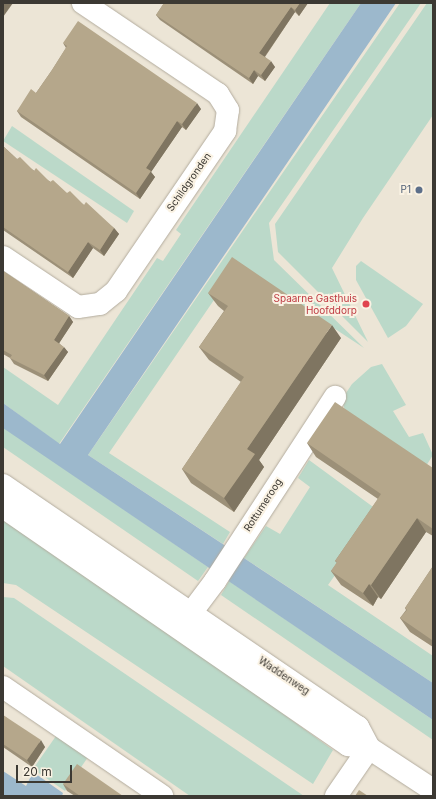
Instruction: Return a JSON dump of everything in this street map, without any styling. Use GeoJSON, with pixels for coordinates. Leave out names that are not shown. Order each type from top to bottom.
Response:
{"type":"FeatureCollection","features":[{"type":"Feature","properties":{"kind":"street","name":"Schildgronden"},"geometry":{"type":"LineString","coordinates":[[3,257],[78,307],[100,304],[116,291],[224,131],[228,110],[218,94],[83,3]]}},
{"type":"Feature","properties":{"kind":"street","name":"Rottumeroog"},"geometry":{"type":"LineString","coordinates":[[185,620],[215,581],[239,542],[335,397]]}},
{"type":"Feature","properties":{"kind":"street","name":"Waddenweg"},"geometry":{"type":"LineString","coordinates":[[3,486],[185,620],[348,745],[369,748],[433,790]]}},
{"type":"Feature","properties":{"kind":"street","name":"Waddenweg"},"geometry":{"type":"LineString","coordinates":[[3,507],[185,620]]}},
{"type":"Feature","properties":{"kind":"street"},"geometry":{"type":"LineString","coordinates":[[3,687],[162,796]]}},
{"type":"Feature","properties":{"kind":"street"},"geometry":{"type":"LineString","coordinates":[[336,796],[369,748]]}},
{"type":"Feature","properties":{"kind":"green space"},"geometry":{"type":"Polygon","coordinates":[[[330,3],[361,3],[59,444],[3,403],[3,367],[58,405],[157,258],[163,261],[181,234],[176,230],[330,3]]]}},
{"type":"Feature","properties":{"kind":"green space"},"geometry":{"type":"Polygon","coordinates":[[[400,3],[421,3],[269,223],[274,260],[364,348],[238,265],[109,453],[230,532],[223,544],[88,455],[400,3]]]}},
{"type":"Feature","properties":{"kind":"green space"},"geometry":{"type":"Polygon","coordinates":[[[427,3],[433,3],[433,115],[363,218],[332,268],[368,342],[278,252],[275,224],[427,3]]]}},
{"type":"Feature","properties":{"kind":"green space"},"geometry":{"type":"Polygon","coordinates":[[[12,126],[134,211],[127,223],[3,141],[12,126]]]}},
{"type":"Feature","properties":{"kind":"green space"},"geometry":{"type":"Polygon","coordinates":[[[361,261],[423,304],[406,326],[388,338],[356,280],[356,266],[361,261]]]}},
{"type":"Feature","properties":{"kind":"green space"},"geometry":{"type":"Polygon","coordinates":[[[382,364],[406,405],[393,411],[409,437],[423,433],[433,455],[426,466],[345,411],[342,399],[352,384],[371,367],[382,364]]]}},
{"type":"Feature","properties":{"kind":"green space"},"geometry":{"type":"Polygon","coordinates":[[[3,427],[208,567],[198,581],[3,447],[3,427]]]}},
{"type":"Feature","properties":{"kind":"green space"},"geometry":{"type":"Polygon","coordinates":[[[309,460],[380,512],[328,585],[433,656],[433,683],[244,558],[266,526],[280,534],[310,487],[298,478],[309,460]]]}},
{"type":"Feature","properties":{"kind":"green space"},"geometry":{"type":"Polygon","coordinates":[[[3,517],[178,637],[333,750],[313,784],[16,585],[3,583],[3,517]]]}},
{"type":"Feature","properties":{"kind":"green space"},"geometry":{"type":"Polygon","coordinates":[[[229,581],[433,720],[433,740],[221,595],[229,581]]]}},
{"type":"Feature","properties":{"kind":"green space"},"geometry":{"type":"Polygon","coordinates":[[[3,597],[14,598],[304,796],[190,796],[3,666],[3,597]]]}},
{"type":"Feature","properties":{"kind":"green space"},"geometry":{"type":"Polygon","coordinates":[[[56,736],[88,757],[65,791],[33,769],[56,736]]]}},
{"type":"Feature","properties":{"kind":"water"},"geometry":{"type":"Polygon","coordinates":[[[361,3],[396,3],[88,455],[433,683],[433,720],[3,428],[3,403],[60,444],[361,3]]]}},
{"type":"Feature","properties":{"kind":"water"},"geometry":{"type":"Polygon","coordinates":[[[3,771],[26,786],[33,772],[63,793],[62,796],[3,796],[3,771]]]}},
{"type":"Feature","properties":{"kind":"building"},"geometry":{"type":"Polygon","coordinates":[[[164,3],[300,3],[295,10],[291,7],[259,53],[271,61],[261,75],[254,70],[249,78],[156,15],[164,3]]]}},
{"type":"Feature","properties":{"kind":"building"},"geometry":{"type":"Polygon","coordinates":[[[78,21],[197,103],[182,124],[177,121],[146,168],[151,171],[136,193],[17,111],[31,89],[36,93],[52,70],[67,46],[63,43],[78,21]]]}},
{"type":"Feature","properties":{"kind":"building"},"geometry":{"type":"Polygon","coordinates":[[[3,146],[17,159],[20,157],[34,171],[36,168],[50,182],[53,180],[67,193],[70,191],[84,205],[86,202],[114,228],[100,250],[88,242],[68,272],[3,227],[3,146]]]}},
{"type":"Feature","properties":{"kind":"building"},"geometry":{"type":"Polygon","coordinates":[[[232,257],[332,325],[247,449],[255,454],[224,498],[182,469],[244,377],[199,347],[228,306],[208,293],[232,257]]]}},
{"type":"Feature","properties":{"kind":"building"},"geometry":{"type":"Polygon","coordinates":[[[3,271],[69,316],[54,340],[64,347],[44,375],[10,358],[12,355],[3,350],[3,271]]]}},
{"type":"Feature","properties":{"kind":"building"},"geometry":{"type":"Polygon","coordinates":[[[335,402],[433,468],[433,529],[417,518],[371,585],[369,584],[363,593],[331,571],[337,562],[335,561],[381,494],[307,443],[335,402]]]}},
{"type":"Feature","properties":{"kind":"building"},"geometry":{"type":"Polygon","coordinates":[[[433,566],[432,640],[400,618],[407,610],[405,608],[433,566]]]}},
{"type":"Feature","properties":{"kind":"building"},"geometry":{"type":"Polygon","coordinates":[[[3,715],[41,740],[27,760],[3,744],[3,715]]]}},
{"type":"Feature","properties":{"kind":"building"},"geometry":{"type":"Polygon","coordinates":[[[77,764],[123,796],[80,796],[63,784],[77,764]]]}},
{"type":"Feature","properties":{"kind":"building"},"geometry":{"type":"Polygon","coordinates":[[[359,790],[368,796],[355,796],[359,790]]]}},
{"type":"Feature","properties":{"kind":"place","name":"P1"},"geometry":{"type":"Point","coordinates":[419,190]}},
{"type":"Feature","properties":{"kind":"place","name":"Spaarne Gasthuis Hoofddorp"},"geometry":{"type":"Point","coordinates":[366,304]}}]}
